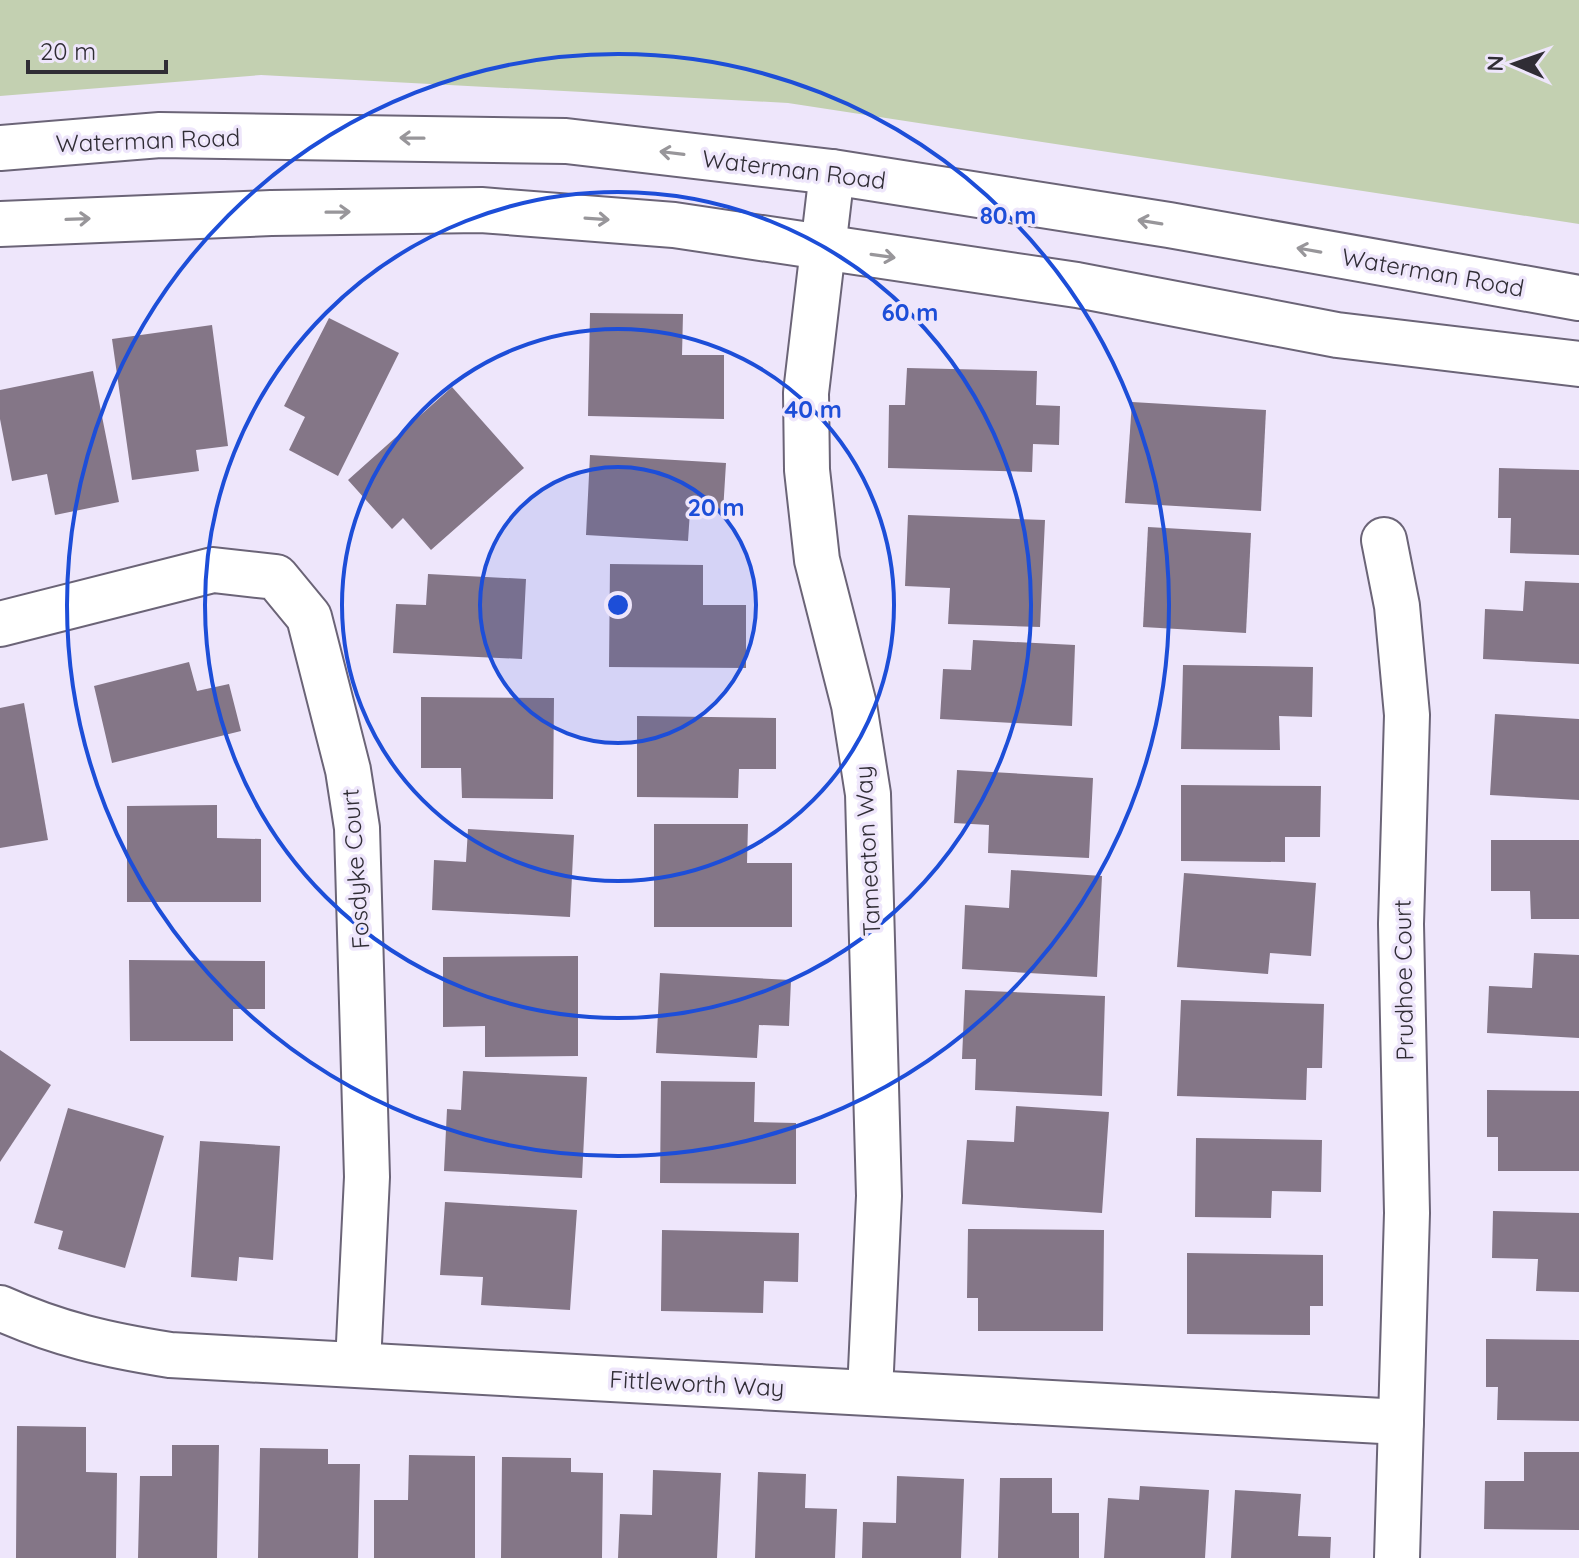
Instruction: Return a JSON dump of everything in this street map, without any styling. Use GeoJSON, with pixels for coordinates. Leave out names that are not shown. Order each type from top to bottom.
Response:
{"type":"FeatureCollection","features":[{"type":"Feature","properties":{"kind":"street","name":"Waterman Road"},"geometry":{"type":"LineString","coordinates":[[0,148],[160,135],[566,141],[832,172],[1183,227],[1579,298]]}},
{"type":"Feature","properties":{"kind":"street","name":"Tameaton Way"},"geometry":{"type":"LineString","coordinates":[[832,172],[806,393],[807,470],[817,560],[854,705],[868,794],[879,1196],[870,1392]]}},
{"type":"Feature","properties":{"kind":"street"},"geometry":{"type":"LineString","coordinates":[[0,224],[271,213],[481,210],[674,225],[1077,285],[1337,335],[1579,364]]}},
{"type":"Feature","properties":{"kind":"street","name":"Prudhoe Court"},"geometry":{"type":"LineString","coordinates":[[1384,540],[1397,606],[1407,715],[1401,924],[1407,1213],[1397,1558]]}},
{"type":"Feature","properties":{"kind":"street","name":"Fosdyke Court"},"geometry":{"type":"LineString","coordinates":[[0,624],[213,570],[276,577],[309,617],[348,770],[357,828],[367,1177],[358,1364]]}},
{"type":"Feature","properties":{"kind":"street","name":"Fittleworth Way"},"geometry":{"type":"LineString","coordinates":[[0,1308],[45,1328],[170,1355],[1401,1422]]}},
{"type":"Feature","properties":{"kind":"green space"},"geometry":{"type":"Polygon","coordinates":[[[0,0],[1579,0],[1579,224],[788,103],[261,75],[0,96],[0,0]]]}},
{"type":"Feature","properties":{"kind":"building"},"geometry":{"type":"Polygon","coordinates":[[[590,313],[683,314],[682,355],[724,355],[724,419],[588,416],[590,313]]]}},
{"type":"Feature","properties":{"kind":"building"},"geometry":{"type":"Polygon","coordinates":[[[329,318],[399,353],[338,476],[289,450],[305,417],[284,406],[329,318]]]}},
{"type":"Feature","properties":{"kind":"building"},"geometry":{"type":"Polygon","coordinates":[[[212,325],[228,446],[196,450],[199,471],[132,480],[112,339],[212,325]]]}},
{"type":"Feature","properties":{"kind":"building"},"geometry":{"type":"Polygon","coordinates":[[[907,368],[1037,371],[1036,405],[1060,406],[1059,445],[1033,444],[1032,472],[888,468],[889,405],[905,405],[907,368]]]}},
{"type":"Feature","properties":{"kind":"building"},"geometry":{"type":"Polygon","coordinates":[[[93,371],[119,502],[55,515],[47,474],[12,481],[0,419],[0,390],[93,371]]]}},
{"type":"Feature","properties":{"kind":"building"},"geometry":{"type":"Polygon","coordinates":[[[452,387],[524,468],[431,550],[403,518],[392,529],[348,480],[452,387]]]}},
{"type":"Feature","properties":{"kind":"building"},"geometry":{"type":"Polygon","coordinates":[[[1132,402],[1266,410],[1261,511],[1125,503],[1132,402]]]}},
{"type":"Feature","properties":{"kind":"building"},"geometry":{"type":"Polygon","coordinates":[[[590,455],[726,463],[723,512],[690,511],[688,541],[586,535],[590,455]]]}},
{"type":"Feature","properties":{"kind":"building"},"geometry":{"type":"Polygon","coordinates":[[[1499,468],[1579,470],[1579,555],[1510,553],[1511,518],[1498,518],[1499,468]]]}},
{"type":"Feature","properties":{"kind":"building"},"geometry":{"type":"Polygon","coordinates":[[[908,515],[1045,520],[1040,627],[948,624],[950,588],[905,586],[908,515]]]}},
{"type":"Feature","properties":{"kind":"building"},"geometry":{"type":"Polygon","coordinates":[[[1148,527],[1251,533],[1246,633],[1143,627],[1148,527]]]}},
{"type":"Feature","properties":{"kind":"building"},"geometry":{"type":"Polygon","coordinates":[[[610,564],[703,565],[703,605],[746,605],[746,668],[609,667],[610,564]]]}},
{"type":"Feature","properties":{"kind":"building"},"geometry":{"type":"Polygon","coordinates":[[[428,574],[526,579],[522,659],[393,653],[396,604],[426,605],[428,574]]]}},
{"type":"Feature","properties":{"kind":"building"},"geometry":{"type":"Polygon","coordinates":[[[1525,581],[1579,583],[1579,664],[1483,659],[1485,609],[1523,611],[1525,581]]]}},
{"type":"Feature","properties":{"kind":"building"},"geometry":{"type":"Polygon","coordinates":[[[973,640],[1075,645],[1072,726],[940,719],[943,669],[971,670],[973,640]]]}},
{"type":"Feature","properties":{"kind":"building"},"geometry":{"type":"Polygon","coordinates":[[[189,662],[197,691],[229,684],[241,731],[112,763],[94,686],[189,662]]]}},
{"type":"Feature","properties":{"kind":"building"},"geometry":{"type":"Polygon","coordinates":[[[1183,665],[1313,667],[1312,717],[1279,716],[1280,750],[1181,749],[1183,665]]]}},
{"type":"Feature","properties":{"kind":"building"},"geometry":{"type":"Polygon","coordinates":[[[421,697],[554,698],[553,799],[462,798],[461,768],[421,768],[421,697]]]}},
{"type":"Feature","properties":{"kind":"building"},"geometry":{"type":"Polygon","coordinates":[[[24,703],[48,840],[0,848],[0,708],[24,703]]]}},
{"type":"Feature","properties":{"kind":"building"},"geometry":{"type":"Polygon","coordinates":[[[1495,714],[1579,719],[1579,800],[1490,795],[1495,714]]]}},
{"type":"Feature","properties":{"kind":"building"},"geometry":{"type":"Polygon","coordinates":[[[637,716],[776,718],[776,769],[739,769],[738,798],[637,797],[637,716]]]}},
{"type":"Feature","properties":{"kind":"building"},"geometry":{"type":"Polygon","coordinates":[[[957,770],[1093,778],[1089,858],[988,853],[989,825],[954,823],[957,770]]]}},
{"type":"Feature","properties":{"kind":"building"},"geometry":{"type":"Polygon","coordinates":[[[1181,785],[1321,786],[1320,837],[1285,837],[1285,862],[1181,861],[1181,785]]]}},
{"type":"Feature","properties":{"kind":"building"},"geometry":{"type":"Polygon","coordinates":[[[217,805],[217,838],[261,839],[261,902],[127,902],[127,806],[217,805]]]}},
{"type":"Feature","properties":{"kind":"building"},"geometry":{"type":"Polygon","coordinates":[[[654,824],[748,824],[747,863],[792,863],[792,927],[654,927],[654,824]]]}},
{"type":"Feature","properties":{"kind":"building"},"geometry":{"type":"Polygon","coordinates":[[[468,829],[574,835],[570,917],[432,910],[434,860],[466,862],[468,829]]]}},
{"type":"Feature","properties":{"kind":"building"},"geometry":{"type":"Polygon","coordinates":[[[1491,840],[1579,840],[1579,919],[1531,919],[1530,891],[1491,891],[1491,840]]]}},
{"type":"Feature","properties":{"kind":"building"},"geometry":{"type":"Polygon","coordinates":[[[1011,870],[1102,876],[1097,977],[962,969],[965,905],[1009,908],[1011,870]]]}},
{"type":"Feature","properties":{"kind":"building"},"geometry":{"type":"Polygon","coordinates":[[[1184,873],[1316,883],[1311,956],[1270,953],[1268,974],[1177,967],[1184,873]]]}},
{"type":"Feature","properties":{"kind":"building"},"geometry":{"type":"Polygon","coordinates":[[[1534,953],[1579,955],[1579,1038],[1487,1033],[1489,986],[1532,988],[1534,953]]]}},
{"type":"Feature","properties":{"kind":"building"},"geometry":{"type":"Polygon","coordinates":[[[578,956],[578,1056],[485,1057],[485,1026],[443,1027],[443,957],[578,956]]]}},
{"type":"Feature","properties":{"kind":"building"},"geometry":{"type":"Polygon","coordinates":[[[129,960],[265,961],[265,1009],[233,1009],[233,1041],[130,1041],[129,960]]]}},
{"type":"Feature","properties":{"kind":"building"},"geometry":{"type":"Polygon","coordinates":[[[660,973],[791,980],[789,1026],[759,1025],[757,1058],[656,1053],[660,973]]]}},
{"type":"Feature","properties":{"kind":"building"},"geometry":{"type":"Polygon","coordinates":[[[965,990],[1105,996],[1102,1096],[975,1090],[976,1059],[962,1059],[965,990]]]}},
{"type":"Feature","properties":{"kind":"building"},"geometry":{"type":"Polygon","coordinates":[[[1181,1000],[1324,1004],[1322,1068],[1307,1068],[1306,1100],[1177,1096],[1181,1000]]]}},
{"type":"Feature","properties":{"kind":"building"},"geometry":{"type":"Polygon","coordinates":[[[0,1050],[51,1085],[0,1162],[0,1050]]]}},
{"type":"Feature","properties":{"kind":"building"},"geometry":{"type":"Polygon","coordinates":[[[463,1071],[587,1077],[582,1178],[444,1171],[447,1109],[461,1110],[463,1071]]]}},
{"type":"Feature","properties":{"kind":"building"},"geometry":{"type":"Polygon","coordinates":[[[661,1081],[755,1082],[754,1122],[796,1123],[796,1184],[660,1183],[661,1081]]]}},
{"type":"Feature","properties":{"kind":"building"},"geometry":{"type":"Polygon","coordinates":[[[1487,1090],[1579,1091],[1579,1171],[1498,1171],[1498,1137],[1487,1137],[1487,1090]]]}},
{"type":"Feature","properties":{"kind":"building"},"geometry":{"type":"Polygon","coordinates":[[[1016,1106],[1109,1112],[1102,1213],[962,1204],[967,1140],[1014,1142],[1016,1106]]]}},
{"type":"Feature","properties":{"kind":"building"},"geometry":{"type":"Polygon","coordinates":[[[68,1108],[164,1136],[125,1268],[58,1249],[63,1231],[34,1223],[68,1108]]]}},
{"type":"Feature","properties":{"kind":"building"},"geometry":{"type":"Polygon","coordinates":[[[1196,1138],[1322,1140],[1321,1192],[1272,1191],[1271,1218],[1195,1217],[1196,1138]]]}},
{"type":"Feature","properties":{"kind":"building"},"geometry":{"type":"Polygon","coordinates":[[[200,1141],[280,1146],[273,1260],[239,1257],[237,1281],[191,1277],[200,1141]]]}},
{"type":"Feature","properties":{"kind":"building"},"geometry":{"type":"Polygon","coordinates":[[[445,1202],[577,1210],[570,1310],[481,1305],[483,1277],[440,1275],[445,1202]]]}},
{"type":"Feature","properties":{"kind":"building"},"geometry":{"type":"Polygon","coordinates":[[[1493,1211],[1579,1213],[1579,1292],[1536,1291],[1538,1259],[1492,1258],[1493,1211]]]}},
{"type":"Feature","properties":{"kind":"building"},"geometry":{"type":"Polygon","coordinates":[[[968,1229],[1104,1230],[1103,1331],[978,1331],[978,1298],[967,1298],[968,1229]]]}},
{"type":"Feature","properties":{"kind":"building"},"geometry":{"type":"Polygon","coordinates":[[[662,1230],[799,1233],[798,1282],[764,1281],[763,1313],[661,1311],[662,1230]]]}},
{"type":"Feature","properties":{"kind":"building"},"geometry":{"type":"Polygon","coordinates":[[[1187,1253],[1323,1255],[1323,1306],[1310,1306],[1310,1335],[1187,1334],[1187,1253]]]}},
{"type":"Feature","properties":{"kind":"building"},"geometry":{"type":"Polygon","coordinates":[[[1486,1339],[1579,1340],[1579,1421],[1497,1420],[1498,1387],[1486,1387],[1486,1339]]]}},
{"type":"Feature","properties":{"kind":"building"},"geometry":{"type":"Polygon","coordinates":[[[17,1426],[86,1427],[86,1472],[117,1473],[116,1558],[16,1558],[17,1426]]]}},
{"type":"Feature","properties":{"kind":"building"},"geometry":{"type":"Polygon","coordinates":[[[172,1445],[219,1445],[217,1558],[138,1558],[140,1476],[172,1476],[172,1445]]]}},
{"type":"Feature","properties":{"kind":"building"},"geometry":{"type":"Polygon","coordinates":[[[260,1448],[328,1449],[328,1464],[360,1464],[358,1558],[258,1558],[260,1448]]]}},
{"type":"Feature","properties":{"kind":"building"},"geometry":{"type":"Polygon","coordinates":[[[1524,1452],[1579,1452],[1579,1530],[1484,1529],[1485,1481],[1524,1481],[1524,1452]]]}},
{"type":"Feature","properties":{"kind":"building"},"geometry":{"type":"Polygon","coordinates":[[[409,1455],[475,1456],[475,1558],[374,1558],[374,1500],[408,1500],[409,1455]]]}},
{"type":"Feature","properties":{"kind":"building"},"geometry":{"type":"Polygon","coordinates":[[[502,1457],[571,1458],[571,1472],[603,1473],[602,1558],[501,1558],[502,1457]]]}},
{"type":"Feature","properties":{"kind":"building"},"geometry":{"type":"Polygon","coordinates":[[[653,1470],[721,1473],[717,1558],[618,1558],[620,1514],[652,1515],[653,1470]]]}},
{"type":"Feature","properties":{"kind":"building"},"geometry":{"type":"Polygon","coordinates":[[[758,1472],[806,1474],[805,1508],[837,1509],[835,1558],[755,1558],[758,1472]]]}},
{"type":"Feature","properties":{"kind":"building"},"geometry":{"type":"Polygon","coordinates":[[[897,1476],[964,1479],[961,1558],[862,1558],[863,1522],[896,1523],[897,1476]]]}},
{"type":"Feature","properties":{"kind":"building"},"geometry":{"type":"Polygon","coordinates":[[[1000,1478],[1052,1478],[1052,1513],[1079,1513],[1079,1558],[998,1558],[1000,1478]]]}},
{"type":"Feature","properties":{"kind":"building"},"geometry":{"type":"Polygon","coordinates":[[[1140,1486],[1209,1490],[1205,1558],[1104,1558],[1108,1498],[1139,1500],[1140,1486]]]}},
{"type":"Feature","properties":{"kind":"building"},"geometry":{"type":"Polygon","coordinates":[[[1235,1490],[1301,1494],[1298,1536],[1331,1537],[1330,1558],[1231,1558],[1235,1490]]]}}]}
